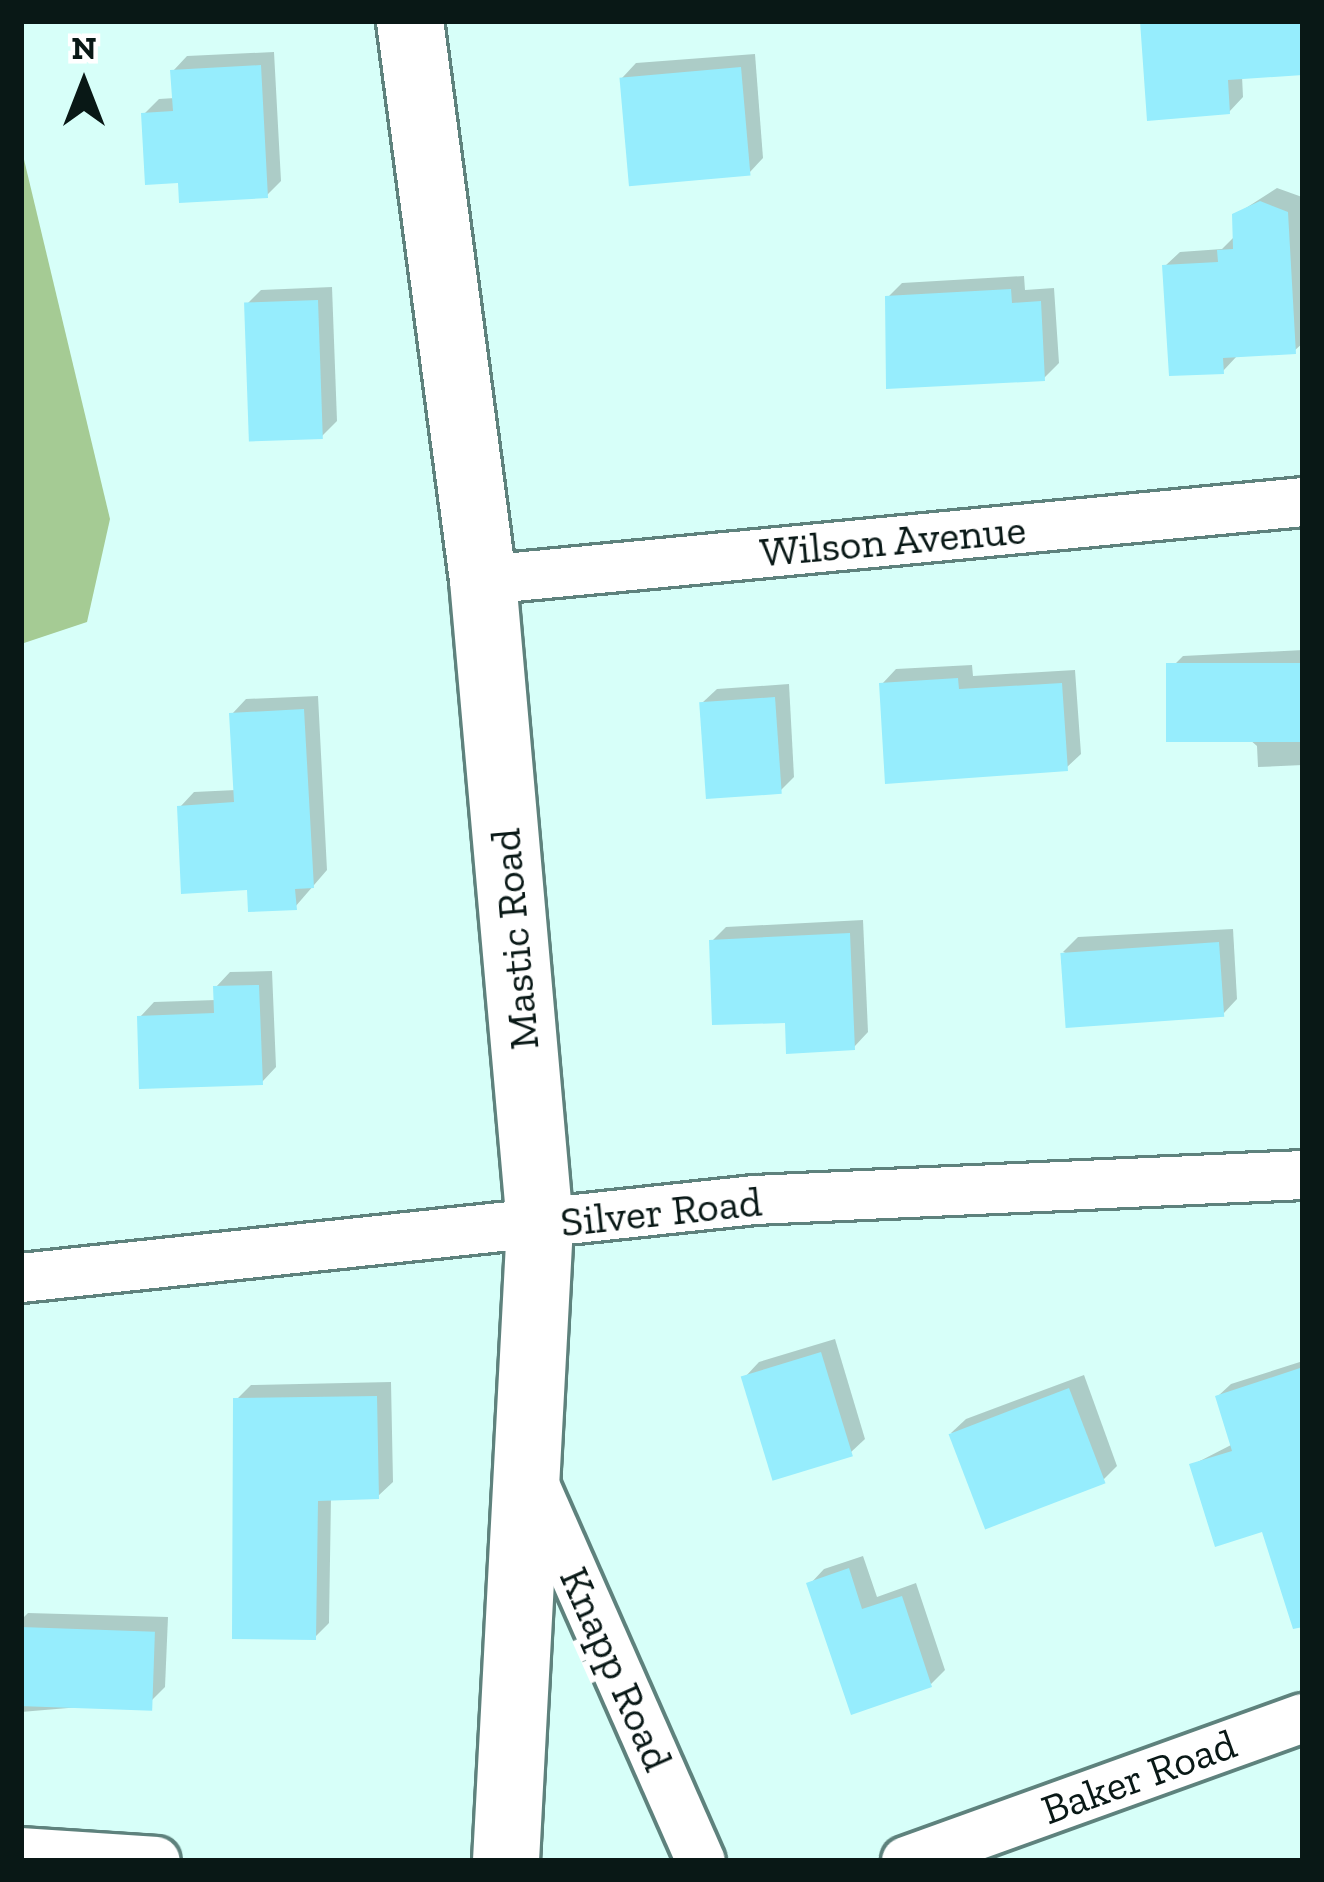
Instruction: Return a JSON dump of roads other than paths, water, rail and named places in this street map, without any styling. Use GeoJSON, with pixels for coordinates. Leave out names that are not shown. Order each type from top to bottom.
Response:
{"type":"FeatureCollection","features":[{"type":"Feature","properties":{"kind":"main road","name":"Mastic Road"},"geometry":{"type":"LineString","coordinates":[[410,21],[483,580],[540,1225],[531,1476],[506,1861]]}},
{"type":"Feature","properties":{"kind":"street","name":"Wilson Avenue"},"geometry":{"type":"LineString","coordinates":[[483,580],[1303,502]]}},
{"type":"Feature","properties":{"kind":"street","name":"Silver Road"},"geometry":{"type":"LineString","coordinates":[[21,1278],[754,1200],[1303,1175]]}},
{"type":"Feature","properties":{"kind":"street","name":"Knapp Road"},"geometry":{"type":"LineString","coordinates":[[531,1476],[701,1861]]}},
{"type":"Feature","properties":{"kind":"street","name":"Baker Road"},"geometry":{"type":"LineString","coordinates":[[907,1861],[1303,1718]]}},
{"type":"Feature","properties":{"kind":"street"},"geometry":{"type":"LineString","coordinates":[[21,1852],[156,1861]]}}]}
